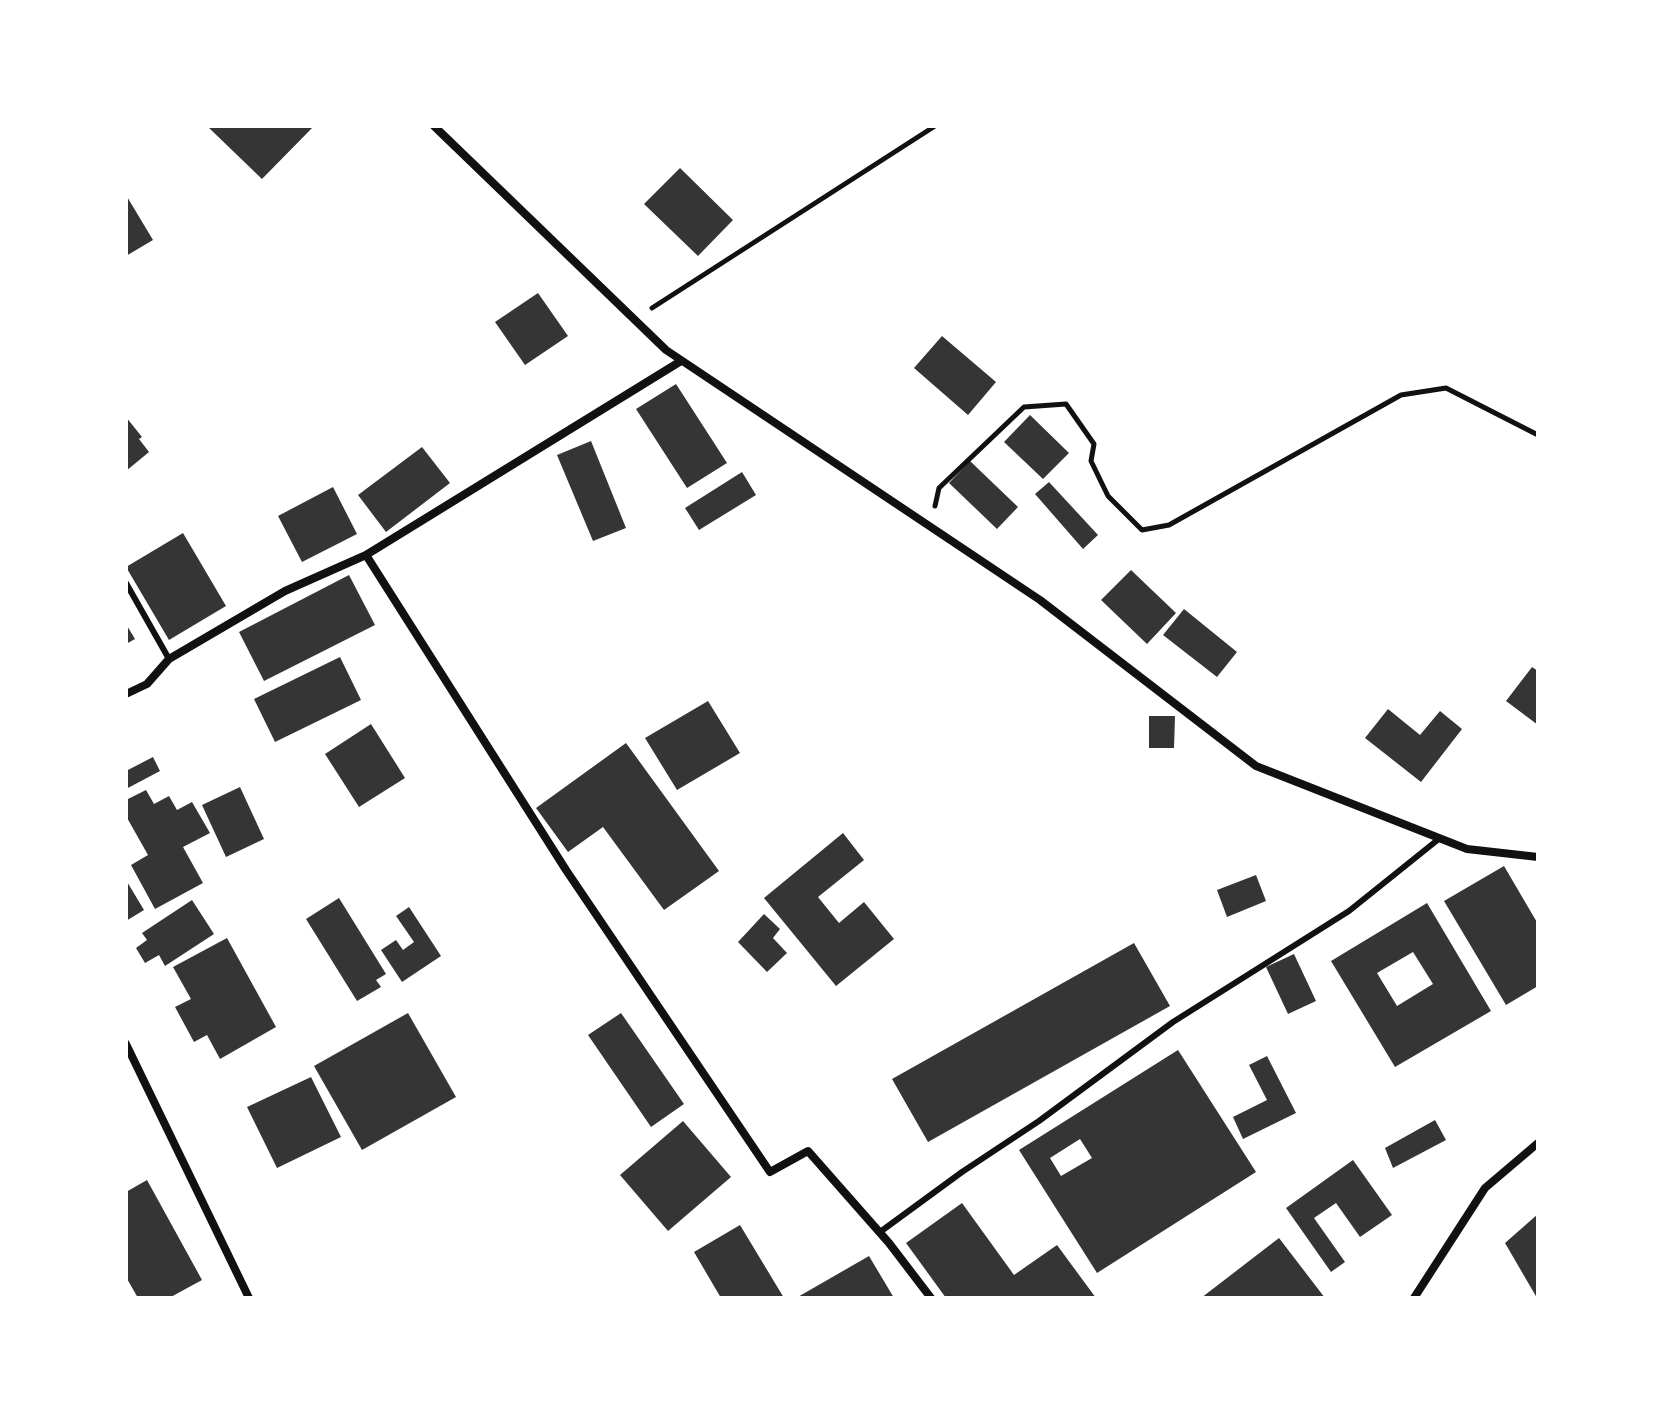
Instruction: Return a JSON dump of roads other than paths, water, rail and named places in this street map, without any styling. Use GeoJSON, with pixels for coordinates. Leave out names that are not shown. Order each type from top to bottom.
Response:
{"type":"FeatureCollection","features":[{"type":"Feature","properties":{"kind":"street"},"geometry":{"type":"LineString","coordinates":[[434,126],[666,350],[1040,600],[1256,766],[1467,849],[1538,857]]}},
{"type":"Feature","properties":{"kind":"street"},"geometry":{"type":"LineString","coordinates":[[126,694],[147,684],[169,659],[285,591],[366,555],[681,361]]}},
{"type":"Feature","properties":{"kind":"street"},"geometry":{"type":"LineString","coordinates":[[366,555],[566,870],[770,1172],[808,1151],[880,1232],[931,1298]]}},
{"type":"Feature","properties":{"kind":"street"},"geometry":{"type":"LineString","coordinates":[[126,1044],[249,1298]]}},
{"type":"Feature","properties":{"kind":"street"},"geometry":{"type":"LineString","coordinates":[[1414,1298],[1485,1188],[1538,1143]]}},
{"type":"Feature","properties":{"kind":"lane"},"geometry":{"type":"LineString","coordinates":[[126,583],[169,659]]}},
{"type":"Feature","properties":{"kind":"lane"},"geometry":{"type":"LineString","coordinates":[[880,1232],[1039,1121],[1173,1022],[1349,911],[1440,838]]}}]}
